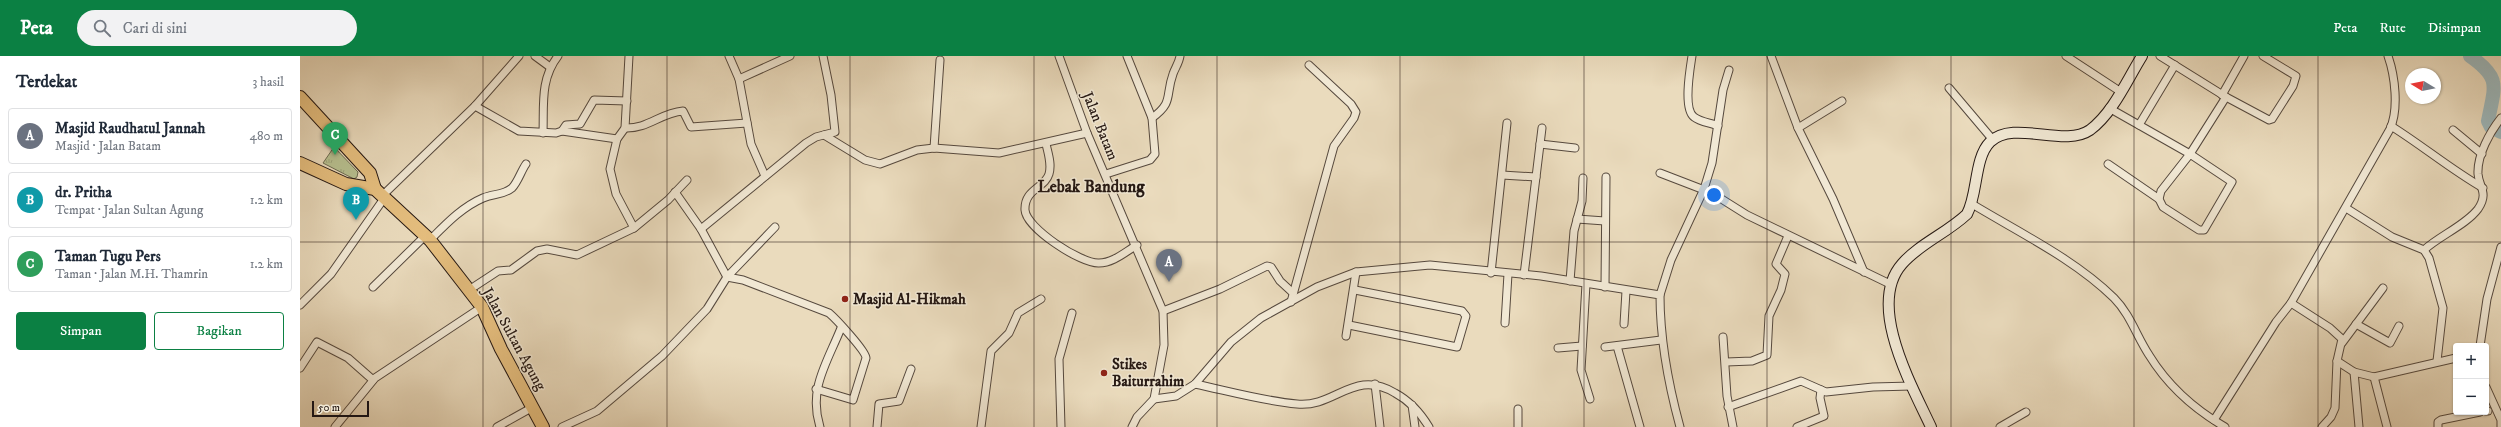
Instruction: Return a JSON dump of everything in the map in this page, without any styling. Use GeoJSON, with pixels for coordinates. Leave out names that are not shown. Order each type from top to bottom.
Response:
{"type":"FeatureCollection","features":[{"type":"Feature","properties":{"kind":"highway"},"geometry":{"type":"LineString","coordinates":[[300,97],[370,173],[381,194]]}},
{"type":"Feature","properties":{"kind":"highway"},"geometry":{"type":"LineString","coordinates":[[300,163],[346,184],[381,194]]}},
{"type":"Feature","properties":{"kind":"highway","name":"Jalan Sultan Agung"},"geometry":{"type":"LineString","coordinates":[[381,194],[428,238],[482,307],[501,349],[543,427]]}},
{"type":"Feature","properties":{"kind":"main road"},"geometry":{"type":"LineString","coordinates":[[1931,427],[1912,386],[1896,342],[1888,304],[1890,284],[1903,263],[1960,220],[1972,204],[1982,158],[1985,150],[1993,140],[2003,135],[2025,133],[2080,134],[2089,131],[2104,117],[2142,56]]}},
{"type":"Feature","properties":{"kind":"street"},"geometry":{"type":"LineString","coordinates":[[300,305],[331,274],[381,194],[475,106],[492,84],[519,56]]}},
{"type":"Feature","properties":{"kind":"street"},"geometry":{"type":"LineString","coordinates":[[535,56],[550,67]]}},
{"type":"Feature","properties":{"kind":"street"},"geometry":{"type":"LineString","coordinates":[[543,133],[545,82],[550,67],[558,56]]}},
{"type":"Feature","properties":{"kind":"street"},"geometry":{"type":"LineString","coordinates":[[629,56],[628,101],[625,128],[617,139],[611,163],[611,175],[616,194],[634,228]]}},
{"type":"Feature","properties":{"kind":"street"},"geometry":{"type":"LineString","coordinates":[[729,56],[740,79],[751,144],[766,176]]}},
{"type":"Feature","properties":{"kind":"street"},"geometry":{"type":"LineString","coordinates":[[740,79],[790,56]]}},
{"type":"Feature","properties":{"kind":"street"},"geometry":{"type":"LineString","coordinates":[[701,229],[811,139],[833,133],[836,130],[823,56]]}},
{"type":"Feature","properties":{"kind":"street","name":"Jalan Batam"},"geometry":{"type":"LineString","coordinates":[[1059,56],[1087,133],[1106,174],[1163,311],[1164,345],[1154,399]]}},
{"type":"Feature","properties":{"kind":"street"},"geometry":{"type":"LineString","coordinates":[[1106,174],[1154,157],[1152,118],[1127,56]]}},
{"type":"Feature","properties":{"kind":"street"},"geometry":{"type":"LineString","coordinates":[[1152,118],[1164,109],[1169,100],[1173,74],[1180,56]]}},
{"type":"Feature","properties":{"kind":"street"},"geometry":{"type":"LineString","coordinates":[[1692,56],[1688,95],[1690,112],[1694,118],[1718,126]]}},
{"type":"Feature","properties":{"kind":"street"},"geometry":{"type":"LineString","coordinates":[[1771,56],[1798,128],[1833,199],[1864,272]]}},
{"type":"Feature","properties":{"kind":"street"},"geometry":{"type":"LineString","coordinates":[[2066,56],[2120,92]]}},
{"type":"Feature","properties":{"kind":"street"},"geometry":{"type":"LineString","coordinates":[[2160,56],[2266,120],[2272,119],[2293,86],[2296,76],[2263,56]]}},
{"type":"Feature","properties":{"kind":"street"},"geometry":{"type":"LineString","coordinates":[[2159,199],[2161,191],[2190,154],[2224,96],[2244,56]]}},
{"type":"Feature","properties":{"kind":"street"},"geometry":{"type":"LineString","coordinates":[[2214,420],[2276,322],[2291,303],[2391,126],[2394,90],[2388,56]]}},
{"type":"Feature","properties":{"kind":"street"},"geometry":{"type":"LineString","coordinates":[[934,148],[940,60]]}},
{"type":"Feature","properties":{"kind":"street"},"geometry":{"type":"LineString","coordinates":[[1291,302],[1334,146],[1354,118],[1356,112],[1351,104],[1309,65]]}},
{"type":"Feature","properties":{"kind":"street"},"geometry":{"type":"LineString","coordinates":[[2139,125],[2175,65]]}},
{"type":"Feature","properties":{"kind":"street"},"geometry":{"type":"LineString","coordinates":[[1680,427],[1670,392],[1661,340],[1660,295],[1671,260],[1704,189],[1712,163],[1729,70]]}},
{"type":"Feature","properties":{"kind":"street"},"geometry":{"type":"LineString","coordinates":[[1949,88],[1993,140]]}},
{"type":"Feature","properties":{"kind":"street"},"geometry":{"type":"LineString","coordinates":[[562,131],[566,125],[582,123],[594,100],[628,101]]}},
{"type":"Feature","properties":{"kind":"street"},"geometry":{"type":"LineString","coordinates":[[1798,128],[1842,101]]}},
{"type":"Feature","properties":{"kind":"street"},"geometry":{"type":"LineString","coordinates":[[475,106],[519,131],[543,133],[556,133],[562,131],[617,139]]}},
{"type":"Feature","properties":{"kind":"street"},"geometry":{"type":"LineString","coordinates":[[2108,164],[2159,199],[2163,206],[2199,230],[2207,228],[2232,182],[2190,154],[2110,108]]}},
{"type":"Feature","properties":{"kind":"street"},"geometry":{"type":"LineString","coordinates":[[625,128],[644,127],[662,117],[682,111],[691,127],[747,123]]}},
{"type":"Feature","properties":{"kind":"street"},"geometry":{"type":"LineString","coordinates":[[2424,250],[2478,209],[2483,188],[2478,174],[2482,154],[2493,130],[2500,120]]}},
{"type":"Feature","properties":{"kind":"street"},"geometry":{"type":"LineString","coordinates":[[1491,273],[1507,123]]}},
{"type":"Feature","properties":{"kind":"street"},"geometry":{"type":"LineString","coordinates":[[2391,126],[2427,148],[2452,170],[2483,188]]}},
{"type":"Feature","properties":{"kind":"street"},"geometry":{"type":"LineString","coordinates":[[1524,275],[1542,128]]}},
{"type":"Feature","properties":{"kind":"street"},"geometry":{"type":"LineString","coordinates":[[2453,130],[2482,154]]}},
{"type":"Feature","properties":{"kind":"street"},"geometry":{"type":"LineString","coordinates":[[824,135],[861,158],[880,164],[912,151],[934,148],[1000,153],[1031,144],[1046,144],[1087,133]]}},
{"type":"Feature","properties":{"kind":"street"},"geometry":{"type":"LineString","coordinates":[[1046,144],[1050,172],[1047,179],[1030,193],[1025,209],[1028,221],[1072,254],[1090,262],[1106,262],[1136,245]]}},
{"type":"Feature","properties":{"kind":"street"},"geometry":{"type":"LineString","coordinates":[[1540,144],[1575,148]]}},
{"type":"Feature","properties":{"kind":"street"},"geometry":{"type":"LineString","coordinates":[[373,287],[458,213],[483,198],[500,195],[513,186],[526,164]]}},
{"type":"Feature","properties":{"kind":"street"},"geometry":{"type":"LineString","coordinates":[[1660,173],[1704,189],[1788,236],[1890,284]]}},
{"type":"Feature","properties":{"kind":"street"},"geometry":{"type":"LineString","coordinates":[[1502,175],[1536,177]]}},
{"type":"Feature","properties":{"kind":"street"},"geometry":{"type":"LineString","coordinates":[[1605,287],[1606,177]]}},
{"type":"Feature","properties":{"kind":"street"},"geometry":{"type":"LineString","coordinates":[[1570,281],[1574,231],[1582,201],[1583,178]]}},
{"type":"Feature","properties":{"kind":"street"},"geometry":{"type":"LineString","coordinates":[[469,290],[498,271],[511,270],[537,251],[547,250],[577,255],[634,228],[687,180]]}},
{"type":"Feature","properties":{"kind":"street"},"geometry":{"type":"LineString","coordinates":[[675,192],[701,229],[728,276],[743,280],[829,313],[837,320],[841,328],[854,338],[866,354],[853,400],[816,389]]}},
{"type":"Feature","properties":{"kind":"street"},"geometry":{"type":"LineString","coordinates":[[1972,204],[2059,256],[2115,299],[2126,313],[2149,355],[2176,391],[2225,427]]}},
{"type":"Feature","properties":{"kind":"street"},"geometry":{"type":"LineString","coordinates":[[2346,208],[2392,237],[2424,250],[2433,269],[2443,302],[2437,361]]}},
{"type":"Feature","properties":{"kind":"street"},"geometry":{"type":"LineString","coordinates":[[1577,220],[1605,221]]}},
{"type":"Feature","properties":{"kind":"street"},"geometry":{"type":"LineString","coordinates":[[562,427],[597,411],[662,356],[707,309],[728,276],[775,227]]}},
{"type":"Feature","properties":{"kind":"street"},"geometry":{"type":"LineString","coordinates":[[1726,362],[1752,361],[1767,355],[1768,316],[1781,290],[1785,274],[1777,266],[1777,261],[1788,236]]}},
{"type":"Feature","properties":{"kind":"street"},"geometry":{"type":"LineString","coordinates":[[2481,343],[2488,299],[2501,247]]}},
{"type":"Feature","properties":{"kind":"street"},"geometry":{"type":"LineString","coordinates":[[1132,427],[1137,417],[1154,399],[1176,396],[1195,384],[1231,342],[1261,318],[1317,287],[1356,272],[1430,265],[1491,273],[1541,276],[1626,291],[1660,295]]}},
{"type":"Feature","properties":{"kind":"street"},"geometry":{"type":"LineString","coordinates":[[1163,311],[1270,266],[1280,281],[1293,293]]}},
{"type":"Feature","properties":{"kind":"street"},"geometry":{"type":"LineString","coordinates":[[1346,336],[1349,325],[1356,272]]}},
{"type":"Feature","properties":{"kind":"street"},"geometry":{"type":"LineString","coordinates":[[1505,323],[1508,274]]}},
{"type":"Feature","properties":{"kind":"street"},"geometry":{"type":"LineString","coordinates":[[1586,284],[1581,370],[1590,399]]}},
{"type":"Feature","properties":{"kind":"street"},"geometry":{"type":"LineString","coordinates":[[2322,427],[2331,417],[2335,408],[2337,361],[2342,343],[2383,288]]}},
{"type":"Feature","properties":{"kind":"street"},"geometry":{"type":"LineString","coordinates":[[1349,325],[1457,347],[1466,316],[1462,311],[1354,290]]}},
{"type":"Feature","properties":{"kind":"street"},"geometry":{"type":"LineString","coordinates":[[1624,324],[1626,291]]}},
{"type":"Feature","properties":{"kind":"street"},"geometry":{"type":"LineString","coordinates":[[981,427],[991,351],[1008,333],[1018,313],[1041,299]]}},
{"type":"Feature","properties":{"kind":"street"},"geometry":{"type":"LineString","coordinates":[[2291,303],[2330,328],[2339,336],[2342,343]]}},
{"type":"Feature","properties":{"kind":"street"},"geometry":{"type":"LineString","coordinates":[[335,427],[374,380],[482,307]]}},
{"type":"Feature","properties":{"kind":"street"},"geometry":{"type":"LineString","coordinates":[[1061,427],[1058,359],[1072,313]]}},
{"type":"Feature","properties":{"kind":"street"},"geometry":{"type":"LineString","coordinates":[[2356,324],[2390,344],[2399,326]]}},
{"type":"Feature","properties":{"kind":"street"},"geometry":{"type":"LineString","coordinates":[[820,427],[815,407],[816,389],[841,328]]}},
{"type":"Feature","properties":{"kind":"street"},"geometry":{"type":"LineString","coordinates":[[1723,337],[1726,362],[1728,407],[1733,427]]}},
{"type":"Feature","properties":{"kind":"street"},"geometry":{"type":"LineString","coordinates":[[1605,347],[1661,340]]}},
{"type":"Feature","properties":{"kind":"street"},"geometry":{"type":"LineString","coordinates":[[300,368],[318,343],[348,358],[374,380]]}},
{"type":"Feature","properties":{"kind":"street"},"geometry":{"type":"LineString","coordinates":[[1558,348],[1582,346]]}},
{"type":"Feature","properties":{"kind":"street"},"geometry":{"type":"LineString","coordinates":[[1617,346],[1640,427]]}},
{"type":"Feature","properties":{"kind":"street"},"geometry":{"type":"LineString","coordinates":[[2337,361],[2354,372],[2374,378],[2437,361],[2453,358]]}},
{"type":"Feature","properties":{"kind":"street"},"geometry":{"type":"LineString","coordinates":[[877,427],[879,404],[899,401],[911,369]]}},
{"type":"Feature","properties":{"kind":"street"},"geometry":{"type":"LineString","coordinates":[[2354,372],[2359,427]]}},
{"type":"Feature","properties":{"kind":"street"},"geometry":{"type":"LineString","coordinates":[[2374,378],[2387,427]]}},
{"type":"Feature","properties":{"kind":"street"},"geometry":{"type":"LineString","coordinates":[[1728,407],[1801,381],[1820,390],[1912,386]]}},
{"type":"Feature","properties":{"kind":"street"},"geometry":{"type":"LineString","coordinates":[[1195,384],[1298,405],[1324,399],[1356,385],[1375,384],[1386,387],[1412,405],[1429,427]]}},
{"type":"Feature","properties":{"kind":"street"},"geometry":{"type":"LineString","coordinates":[[1375,384],[1380,427]]}},
{"type":"Feature","properties":{"kind":"street"},"geometry":{"type":"LineString","coordinates":[[1797,427],[1807,425],[1825,414],[1820,398],[1820,390]]}},
{"type":"Feature","properties":{"kind":"street"},"geometry":{"type":"LineString","coordinates":[[2489,394],[2500,420],[2501,427]]}},
{"type":"Feature","properties":{"kind":"street"},"geometry":{"type":"LineString","coordinates":[[1412,405],[1415,427]]}},
{"type":"Feature","properties":{"kind":"street"},"geometry":{"type":"LineString","coordinates":[[497,427],[533,407]]}},
{"type":"Feature","properties":{"kind":"street"},"geometry":{"type":"LineString","coordinates":[[1518,409],[1518,427]]}},
{"type":"Feature","properties":{"kind":"street"},"geometry":{"type":"LineString","coordinates":[[2000,427],[2026,412]]}},
{"type":"Feature","properties":{"kind":"street"},"geometry":{"type":"LineString","coordinates":[[2438,427],[2438,422],[2441,420],[2465,415]]}},
{"type":"Feature","properties":{"kind":"green space"},"geometry":{"type":"Polygon","coordinates":[[[334,147],[358,172],[357,177],[354,179],[323,163],[334,147]]]}},
{"type":"Feature","properties":{"kind":"waterway"},"geometry":{"type":"LineString","coordinates":[[2470,56],[2487,70],[2491,77],[2494,90],[2488,121],[2491,127],[2501,132]]}},
{"type":"Feature","properties":{"kind":"place","name":"Taman Tugu Pers"},"geometry":{"type":"Point","coordinates":[335,155]}},
{"type":"Feature","properties":{"kind":"place","name":"dr. Pritha"},"geometry":{"type":"Point","coordinates":[356,220]}},
{"type":"Feature","properties":{"kind":"place","name":"Masjid Raudhatul Jannah"},"geometry":{"type":"Point","coordinates":[1169,282]}},
{"type":"Feature","properties":{"kind":"place","name":"Masjid Al-Hikmah"},"geometry":{"type":"Point","coordinates":[845,299]}},
{"type":"Feature","properties":{"kind":"place","name":"Stikes Baiturrahim"},"geometry":{"type":"Point","coordinates":[1104,373]}},
{"type":"Feature","properties":{"kind":"district","name":"Lebak Bandung"},"geometry":{"type":"Point","coordinates":[1091,187]}}]}
